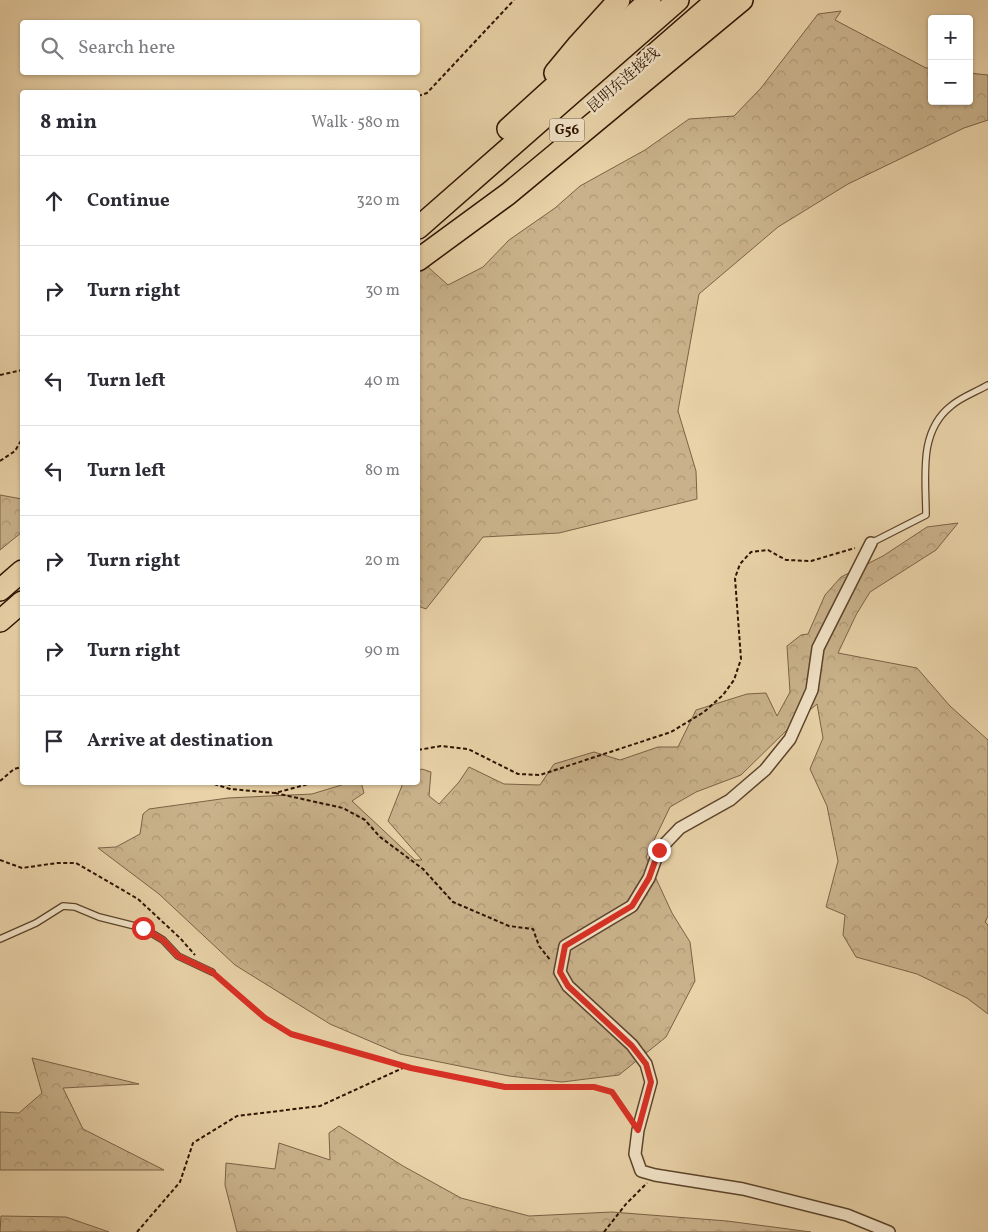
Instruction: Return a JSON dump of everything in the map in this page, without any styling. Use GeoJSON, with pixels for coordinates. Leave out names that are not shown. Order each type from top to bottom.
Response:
{"type":"FeatureCollection","features":[{"type":"Feature","properties":{"kind":"highway"},"geometry":{"type":"LineString","coordinates":[[509,129],[618,0]]}},
{"type":"Feature","properties":{"kind":"highway"},"geometry":{"type":"LineString","coordinates":[[420,212],[458,174],[650,0]]}},
{"type":"Feature","properties":{"kind":"highway","name":"昆明东连接线"},"geometry":{"type":"LineString","coordinates":[[420,226],[678,0]]}},
{"type":"Feature","properties":{"kind":"highway","name":"昆明东连接线"},"geometry":{"type":"LineString","coordinates":[[420,257],[717,0]]}},
{"type":"Feature","properties":{"kind":"highway"},"geometry":{"type":"LineString","coordinates":[[420,258],[508,194],[742,0]]}},
{"type":"Feature","properties":{"kind":"highway"},"geometry":{"type":"LineString","coordinates":[[0,590],[20,573]]}},
{"type":"Feature","properties":{"kind":"highway"},"geometry":{"type":"LineString","coordinates":[[0,621],[20,604]]}},
{"type":"Feature","properties":{"kind":"street"},"geometry":{"type":"LineString","coordinates":[[871,543],[818,648],[812,690],[790,739],[765,770],[730,800],[680,828],[659,850],[649,878],[632,906],[565,946],[560,972],[568,986],[632,1046],[646,1064],[651,1082],[638,1130],[635,1154],[641,1171],[752,1192],[847,1215],[880,1230],[889,1232]]}},
{"type":"Feature","properties":{"kind":"lane"},"geometry":{"type":"LineString","coordinates":[[871,543],[926,514],[926,450],[934,424],[951,406],[988,385]]}},
{"type":"Feature","properties":{"kind":"lane"},"geometry":{"type":"LineString","coordinates":[[0,937],[36,924],[63,906],[75,907],[99,917],[143,928],[163,940],[178,956],[212,972]]}},
{"type":"Feature","properties":{"kind":"path"},"geometry":{"type":"LineString","coordinates":[[420,95],[427,92],[514,0]]}},
{"type":"Feature","properties":{"kind":"path"},"geometry":{"type":"LineString","coordinates":[[0,375],[20,370]]}},
{"type":"Feature","properties":{"kind":"path"},"geometry":{"type":"LineString","coordinates":[[0,461],[15,451],[20,442]]}},
{"type":"Feature","properties":{"kind":"path"},"geometry":{"type":"LineString","coordinates":[[420,750],[441,746],[468,749],[518,774],[540,775],[671,732],[704,712],[723,696],[734,680],[741,659],[735,578],[740,564],[751,552],[768,550],[786,560],[811,561],[871,543]]}},
{"type":"Feature","properties":{"kind":"path"},"geometry":{"type":"LineString","coordinates":[[0,781],[14,769],[20,768]]}},
{"type":"Feature","properties":{"kind":"path"},"geometry":{"type":"LineString","coordinates":[[217,785],[230,789],[275,793],[343,808],[365,820],[380,837],[423,870],[453,902],[509,926],[533,929],[539,946],[560,972]]}},
{"type":"Feature","properties":{"kind":"path"},"geometry":{"type":"LineString","coordinates":[[229,785],[230,789]]}},
{"type":"Feature","properties":{"kind":"path"},"geometry":{"type":"LineString","coordinates":[[275,793],[305,785]]}},
{"type":"Feature","properties":{"kind":"path"},"geometry":{"type":"LineString","coordinates":[[0,860],[22,868],[57,863],[76,863],[138,900],[180,938],[212,972],[265,1018],[291,1034],[405,1067],[505,1087],[594,1087],[612,1092],[638,1130]]}},
{"type":"Feature","properties":{"kind":"path"},"geometry":{"type":"LineString","coordinates":[[137,1232],[180,1182],[192,1143],[237,1116],[320,1106],[405,1067]]}},
{"type":"Feature","properties":{"kind":"path"},"geometry":{"type":"LineString","coordinates":[[604,1232],[626,1204],[655,1175]]}},
{"type":"Feature","properties":{"kind":"green space"},"geometry":{"type":"Polygon","coordinates":[[[841,11],[835,20],[928,68],[928,105],[973,105],[973,73],[988,75],[988,120],[964,128],[848,184],[778,227],[699,294],[678,411],[696,471],[697,499],[559,533],[483,537],[426,609],[420,607],[420,260],[448,285],[483,267],[509,240],[555,208],[580,186],[645,150],[689,119],[734,116],[761,88],[818,14],[841,11]]]}},
{"type":"Feature","properties":{"kind":"green space"},"geometry":{"type":"Polygon","coordinates":[[[0,495],[20,499],[20,534],[0,550],[0,495]]]}},
{"type":"Feature","properties":{"kind":"green space"},"geometry":{"type":"Polygon","coordinates":[[[958,523],[936,550],[870,592],[856,615],[838,653],[917,668],[950,706],[988,740],[988,916],[985,922],[988,925],[988,1014],[967,998],[917,974],[856,957],[843,935],[845,915],[826,907],[838,861],[827,806],[810,769],[823,738],[817,704],[789,728],[741,775],[696,792],[670,807],[646,857],[672,913],[690,942],[695,981],[666,1037],[619,1075],[562,1082],[509,1076],[400,1054],[330,1024],[235,965],[159,894],[98,848],[116,847],[140,834],[143,814],[149,809],[228,798],[312,794],[341,785],[362,785],[364,793],[352,801],[415,860],[422,860],[388,821],[402,785],[420,785],[420,770],[431,772],[429,796],[439,804],[459,782],[469,767],[504,784],[540,785],[554,764],[594,752],[620,760],[658,747],[678,747],[696,710],[747,694],[766,693],[777,716],[790,692],[787,646],[801,635],[808,634],[825,595],[841,577],[883,556],[927,527],[958,523]]]}},
{"type":"Feature","properties":{"kind":"green space"},"geometry":{"type":"Polygon","coordinates":[[[32,1058],[139,1084],[63,1088],[83,1129],[164,1170],[0,1170],[0,1112],[19,1113],[42,1093],[32,1058]]]}},
{"type":"Feature","properties":{"kind":"green space"},"geometry":{"type":"Polygon","coordinates":[[[339,1126],[403,1166],[461,1198],[529,1216],[612,1212],[727,1221],[811,1232],[237,1232],[225,1185],[226,1163],[275,1169],[279,1143],[330,1160],[329,1133],[339,1126]]]}},
{"type":"Feature","properties":{"kind":"green space"},"geometry":{"type":"Polygon","coordinates":[[[1,1216],[66,1217],[109,1232],[0,1232],[1,1216]]]}},
{"type":"Feature","properties":{"kind":"route"},"geometry":{"type":"LineString","coordinates":[[143,928],[163,940],[178,956],[212,972],[265,1018],[291,1034],[411,1068],[505,1087],[594,1087],[612,1092],[638,1130],[651,1082],[646,1064],[632,1046],[568,986],[560,972],[565,946],[632,906],[649,878],[659,850]]}}]}
